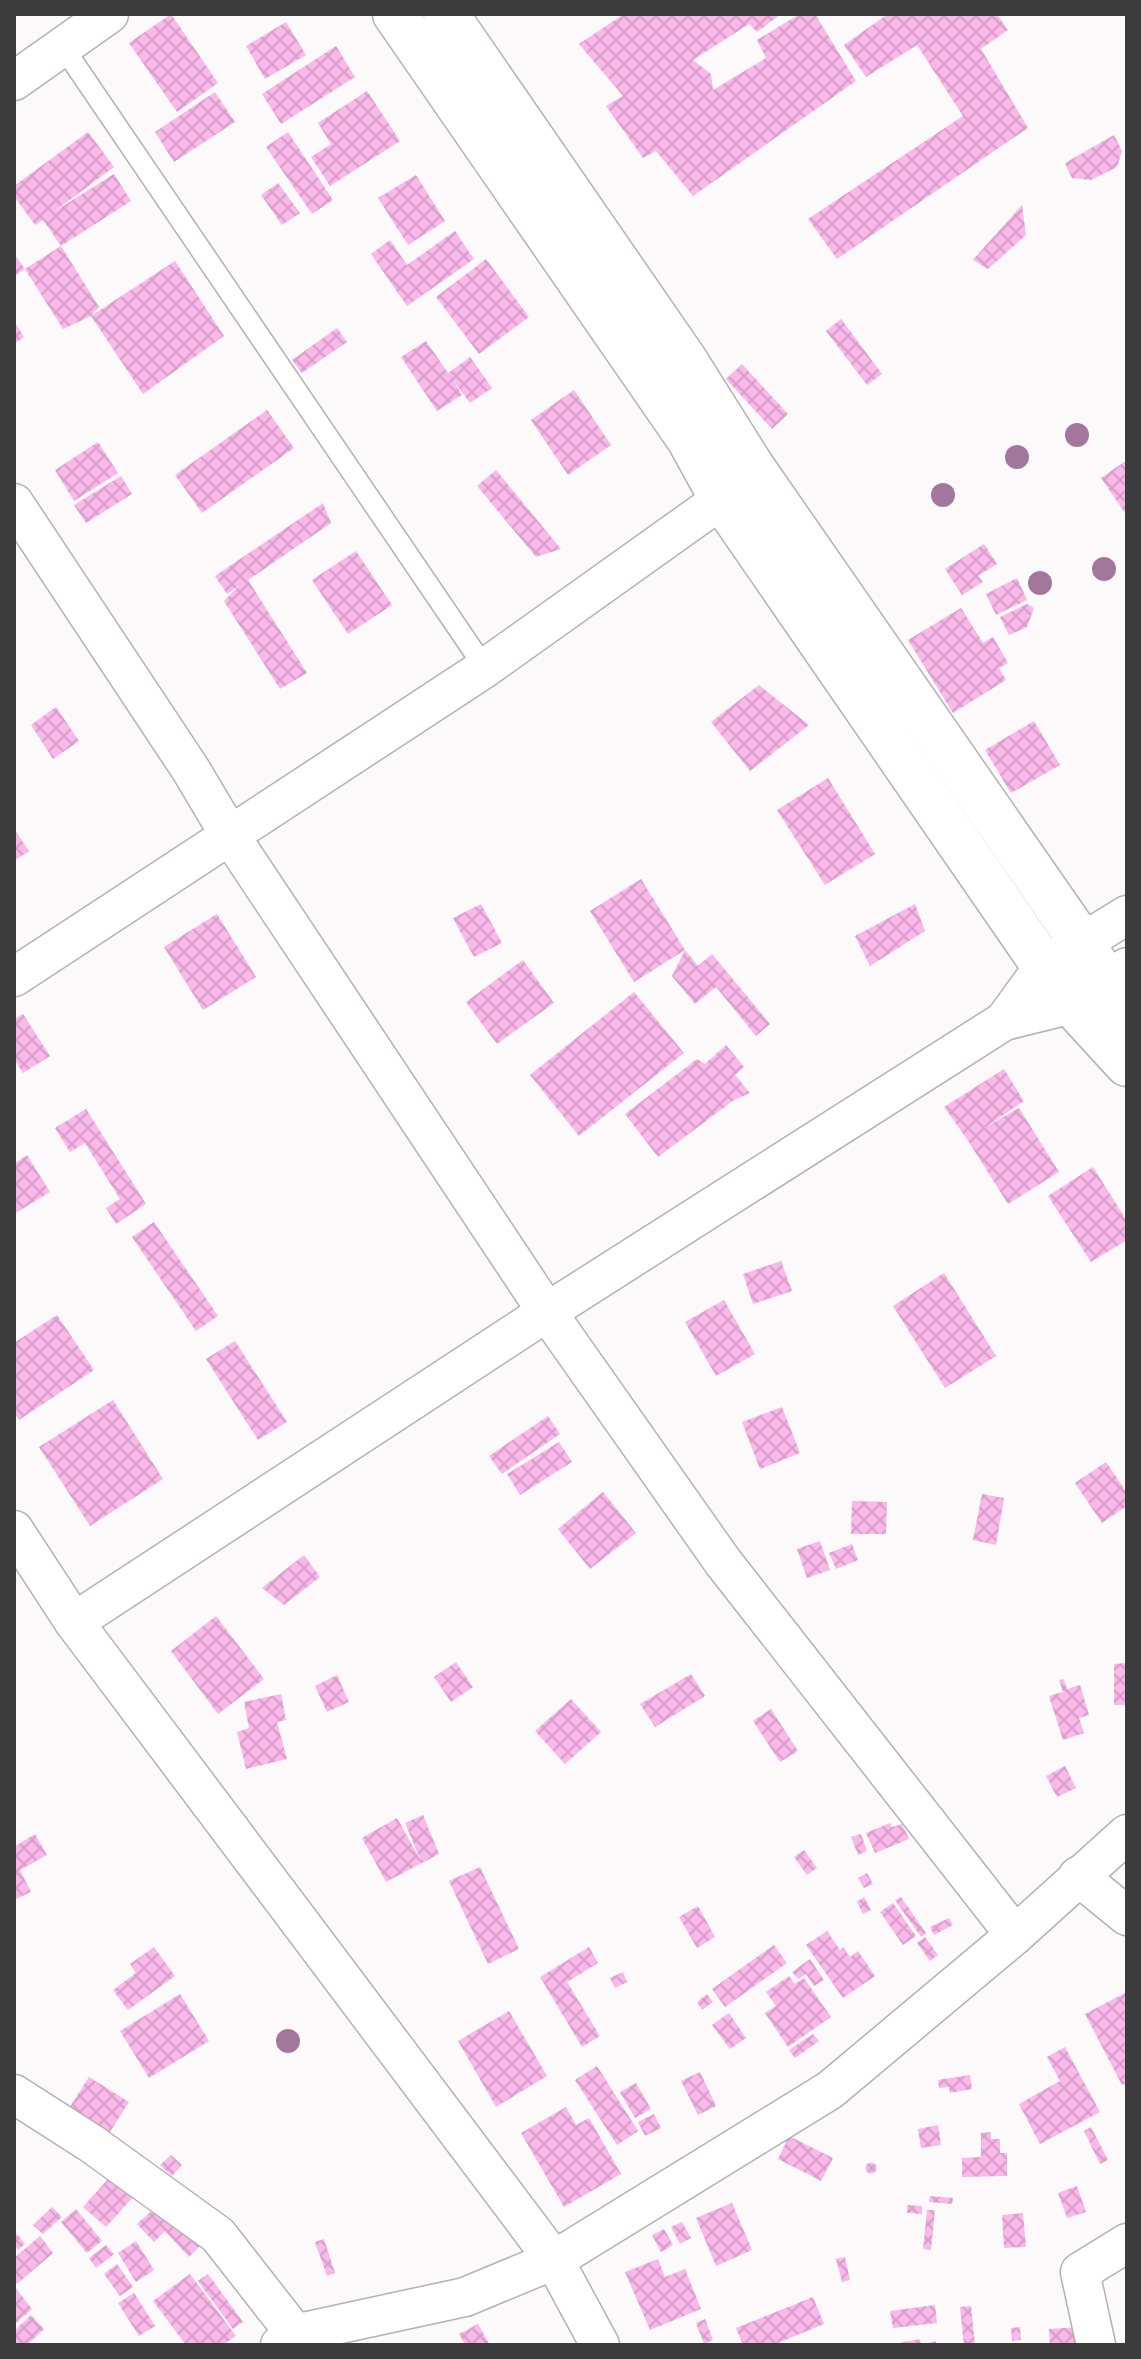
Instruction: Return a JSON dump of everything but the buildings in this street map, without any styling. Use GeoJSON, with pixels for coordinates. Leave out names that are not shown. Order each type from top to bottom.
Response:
{"type":"FeatureCollection","features":[{"type":"Feature","properties":{"kind":"street"},"geometry":{"type":"LineString","coordinates":[[14,81],[109,14]]}},
{"type":"Feature","properties":{"kind":"street"},"geometry":{"type":"LineString","coordinates":[[395,14],[689,439],[722,499],[1044,966],[1102,984]]}},
{"type":"Feature","properties":{"kind":"street"},"geometry":{"type":"LineString","coordinates":[[446,14],[684,359],[752,467],[1082,943],[1127,1044]]}},
{"type":"Feature","properties":{"kind":"street"},"geometry":{"type":"LineString","coordinates":[[14,977],[485,668],[722,499],[752,467]]}},
{"type":"Feature","properties":{"kind":"street"},"geometry":{"type":"LineString","coordinates":[[14,503],[191,770],[229,834],[547,1312],[723,1562],[1015,1935]]}},
{"type":"Feature","properties":{"kind":"street"},"geometry":{"type":"LineString","coordinates":[[1004,1021],[1044,966],[1127,915]]}},
{"type":"Feature","properties":{"kind":"street"},"geometry":{"type":"LineString","coordinates":[[74,1622],[547,1312],[1004,1021],[1102,984]]}},
{"type":"Feature","properties":{"kind":"street"},"geometry":{"type":"LineString","coordinates":[[1102,984],[1127,1064]]}},
{"type":"Feature","properties":{"kind":"street"},"geometry":{"type":"LineString","coordinates":[[14,1530],[74,1622],[554,2260],[600,2345]]}},
{"type":"Feature","properties":{"kind":"street"},"geometry":{"type":"LineString","coordinates":[[14,2094],[92,2144],[218,2235],[293,2341],[465,2297],[554,2260],[830,2090],[1015,1935],[1127,1834]]}},
{"type":"Feature","properties":{"kind":"street"},"geometry":{"type":"LineString","coordinates":[[1078,1876],[1127,1916]]}},
{"type":"Feature","properties":{"kind":"street"},"geometry":{"type":"LineString","coordinates":[[1096,2345],[1080,2272],[1127,2243]]}},
{"type":"Feature","properties":{"kind":"lane"},"geometry":{"type":"LineString","coordinates":[[63,47],[485,668]]}}]}
